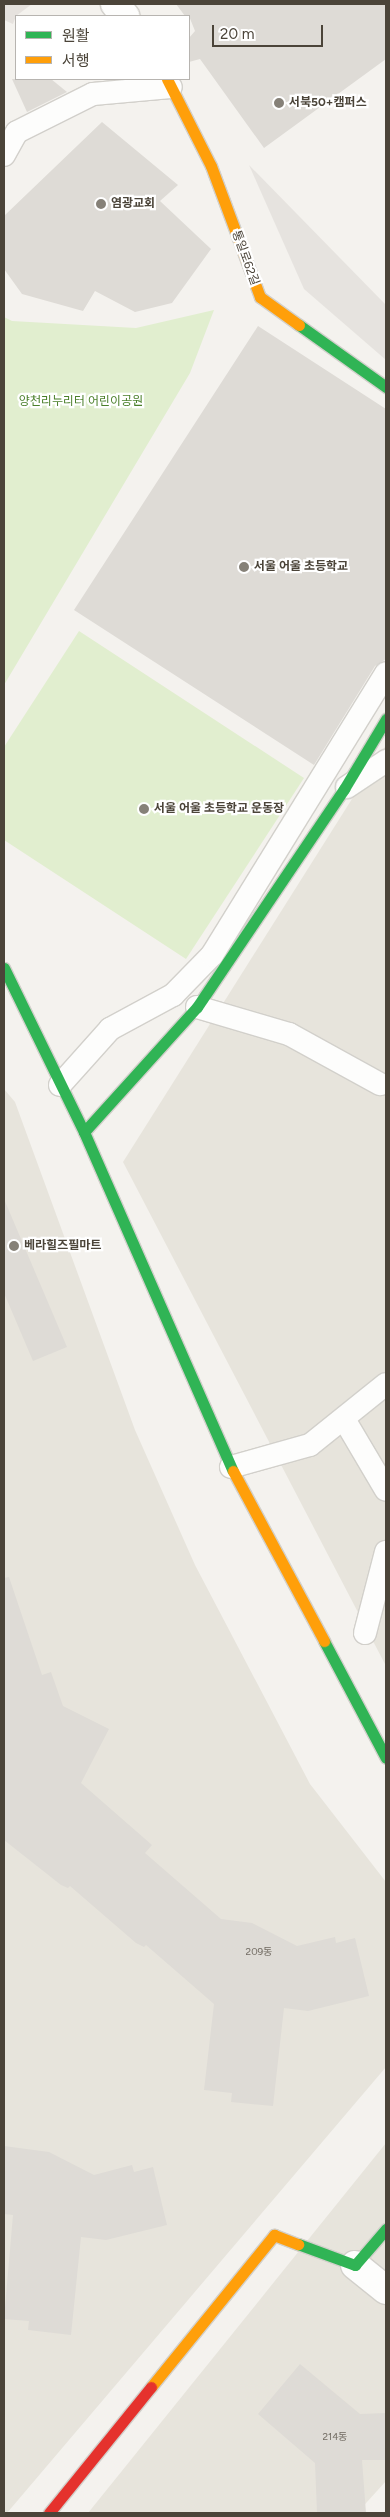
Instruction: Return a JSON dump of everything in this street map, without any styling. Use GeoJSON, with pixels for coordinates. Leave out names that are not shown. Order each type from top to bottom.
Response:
{"type":"FeatureCollection","features":[{"type":"Feature","properties":{"kind":"street"},"geometry":{"type":"LineString","coordinates":[[115,4],[124,15]]}},
{"type":"Feature","properties":{"kind":"street","name":"통일로62길"},"geometry":{"type":"LineString","coordinates":[[169,83],[211,166],[260,297],[386,387]]}},
{"type":"Feature","properties":{"kind":"street"},"geometry":{"type":"LineString","coordinates":[[84,1132],[197,1007],[344,789],[386,719]]}},
{"type":"Feature","properties":{"kind":"street"},"geometry":{"type":"LineString","coordinates":[[4,968],[84,1132],[231,1466],[386,1758]]}},
{"type":"Feature","properties":{"kind":"street"},"geometry":{"type":"LineString","coordinates":[[355,2265],[386,2229]]}},
{"type":"Feature","properties":{"kind":"street"},"geometry":{"type":"LineString","coordinates":[[49,2513],[274,2235],[355,2265],[386,2290]]}},
{"type":"Feature","properties":{"kind":"lane"},"geometry":{"type":"LineString","coordinates":[[4,155],[17,132],[93,94],[169,83]]}},
{"type":"Feature","properties":{"kind":"lane"},"geometry":{"type":"LineString","coordinates":[[60,1085],[110,1029],[172,995],[212,955],[386,672]]}},
{"type":"Feature","properties":{"kind":"lane"},"geometry":{"type":"LineString","coordinates":[[344,789],[386,760]]}},
{"type":"Feature","properties":{"kind":"lane"},"geometry":{"type":"LineString","coordinates":[[197,1007],[289,1034],[380,1084]]}},
{"type":"Feature","properties":{"kind":"lane"},"geometry":{"type":"LineString","coordinates":[[231,1466],[310,1445],[386,1384]]}},
{"type":"Feature","properties":{"kind":"lane"},"geometry":{"type":"LineString","coordinates":[[344,1419],[386,1490]]}},
{"type":"Feature","properties":{"kind":"lane"},"geometry":{"type":"LineString","coordinates":[[365,1633],[386,1552]]}},
{"type":"Feature","properties":{"kind":"shaded area"},"geometry":{"type":"Polygon","coordinates":[[[4,4],[32,4],[15,15],[13,24],[4,20],[4,4]]]}},
{"type":"Feature","properties":{"kind":"shaded area"},"geometry":{"type":"Polygon","coordinates":[[[249,165],[386,305],[386,360],[304,289],[249,165]]]}},
{"type":"Feature","properties":{"kind":"shaded area"},"geometry":{"type":"Polygon","coordinates":[[[386,745],[386,1666],[123,1162],[386,745]]]}},
{"type":"Feature","properties":{"kind":"shaded area"},"geometry":{"type":"Polygon","coordinates":[[[4,1089],[15,1102],[135,1430],[195,1565],[310,1784],[386,1882],[386,2067],[7,2513],[4,2513],[4,1089]]]}},
{"type":"Feature","properties":{"kind":"shaded area"},"geometry":{"type":"Polygon","coordinates":[[[386,2143],[386,2481],[357,2513],[88,2513],[386,2143]]]}},
{"type":"Feature","properties":{"kind":"green space","name":"양천리누리터 어린이공원"},"geometry":{"type":"Polygon","coordinates":[[[214,310],[190,373],[4,685],[4,317],[12,321],[136,328],[214,310]]]}},
{"type":"Feature","properties":{"kind":"green space","name":"서울 어울 초등학교 운동장"},"geometry":{"type":"Polygon","coordinates":[[[79,631],[304,778],[186,959],[4,840],[4,747],[79,631]]]}},
{"type":"Feature","properties":{"kind":"building","name":"서북50+캠퍼스"},"geometry":{"type":"Polygon","coordinates":[[[176,4],[386,4],[386,59],[264,148],[200,59],[190,62],[190,37],[195,31],[190,15],[184,15],[176,4]]]}},
{"type":"Feature","properties":{"kind":"building"},"geometry":{"type":"Polygon","coordinates":[[[12,79],[52,80],[67,92],[27,112],[12,79]]]}},
{"type":"Feature","properties":{"kind":"building","name":"염광교회"},"geometry":{"type":"Polygon","coordinates":[[[102,122],[178,185],[160,201],[211,249],[172,303],[135,312],[95,291],[83,311],[22,294],[4,269],[4,216],[102,122]]]}},
{"type":"Feature","properties":{"kind":"building","name":"서울 어울 초등학교"},"geometry":{"type":"Polygon","coordinates":[[[258,326],[386,409],[386,659],[375,666],[314,765],[74,610],[258,326]]]}},
{"type":"Feature","properties":{"kind":"building","name":"베라힐즈필마트"},"geometry":{"type":"Polygon","coordinates":[[[4,1199],[67,1347],[33,1361],[4,1293],[4,1199]]]}},
{"type":"Feature","properties":{"kind":"building"},"geometry":{"type":"Polygon","coordinates":[[[9,1577],[42,1675],[51,1672],[63,1706],[109,1729],[81,1783],[152,1845],[145,1853],[221,1919],[252,1923],[297,1946],[335,1937],[336,1943],[355,1938],[369,1996],[308,2011],[284,2008],[273,2106],[231,2102],[232,2093],[204,2090],[214,2004],[146,1945],[144,1947],[136,1943],[70,1886],[68,1888],[61,1885],[4,1840],[4,1578],[9,1577]]]}},
{"type":"Feature","properties":{"kind":"building"},"geometry":{"type":"Polygon","coordinates":[[[4,2146],[49,2152],[94,2175],[132,2165],[134,2172],[153,2167],[167,2225],[106,2240],[81,2237],[71,2335],[28,2330],[29,2321],[4,2319],[13,2215],[4,2214],[4,2146]]]}},
{"type":"Feature","properties":{"kind":"building"},"geometry":{"type":"Polygon","coordinates":[[[300,2364],[360,2414],[386,2413],[386,2460],[362,2460],[366,2513],[317,2513],[315,2463],[258,2414],[300,2364]]]}},
{"type":"Feature","properties":{"kind":"traffic: fast"},"geometry":{"type":"LineString","coordinates":[[299,325],[386,387]]}},
{"type":"Feature","properties":{"kind":"traffic: fast"},"geometry":{"type":"LineString","coordinates":[[84,1132],[197,1007],[344,789],[386,719]]}},
{"type":"Feature","properties":{"kind":"traffic: fast"},"geometry":{"type":"LineString","coordinates":[[4,968],[84,1132],[233,1471]]}},
{"type":"Feature","properties":{"kind":"traffic: fast"},"geometry":{"type":"LineString","coordinates":[[324,1641],[386,1758]]}},
{"type":"Feature","properties":{"kind":"traffic: fast"},"geometry":{"type":"LineString","coordinates":[[298,2244],[355,2265],[386,2229]]}},
{"type":"Feature","properties":{"kind":"traffic: slow"},"geometry":{"type":"LineString","coordinates":[[168,80],[211,166],[260,297],[299,325]]}},
{"type":"Feature","properties":{"kind":"traffic: slow"},"geometry":{"type":"LineString","coordinates":[[233,1471],[324,1641]]}},
{"type":"Feature","properties":{"kind":"traffic: slow"},"geometry":{"type":"LineString","coordinates":[[151,2387],[274,2235],[298,2244]]}},
{"type":"Feature","properties":{"kind":"traffic: jam"},"geometry":{"type":"LineString","coordinates":[[49,2513],[151,2387]]}},
{"type":"Feature","properties":{"kind":"place","name":"서북50+캠퍼스"},"geometry":{"type":"Point","coordinates":[279,103]}},
{"type":"Feature","properties":{"kind":"place","name":"염광교회"},"geometry":{"type":"Point","coordinates":[101,204]}},
{"type":"Feature","properties":{"kind":"place","name":"서울 어울 초등학교"},"geometry":{"type":"Point","coordinates":[244,567]}},
{"type":"Feature","properties":{"kind":"place","name":"서울 어울 초등학교 운동장"},"geometry":{"type":"Point","coordinates":[144,809]}},
{"type":"Feature","properties":{"kind":"place","name":"베라힐즈필마트"},"geometry":{"type":"Point","coordinates":[14,1246]}}]}
